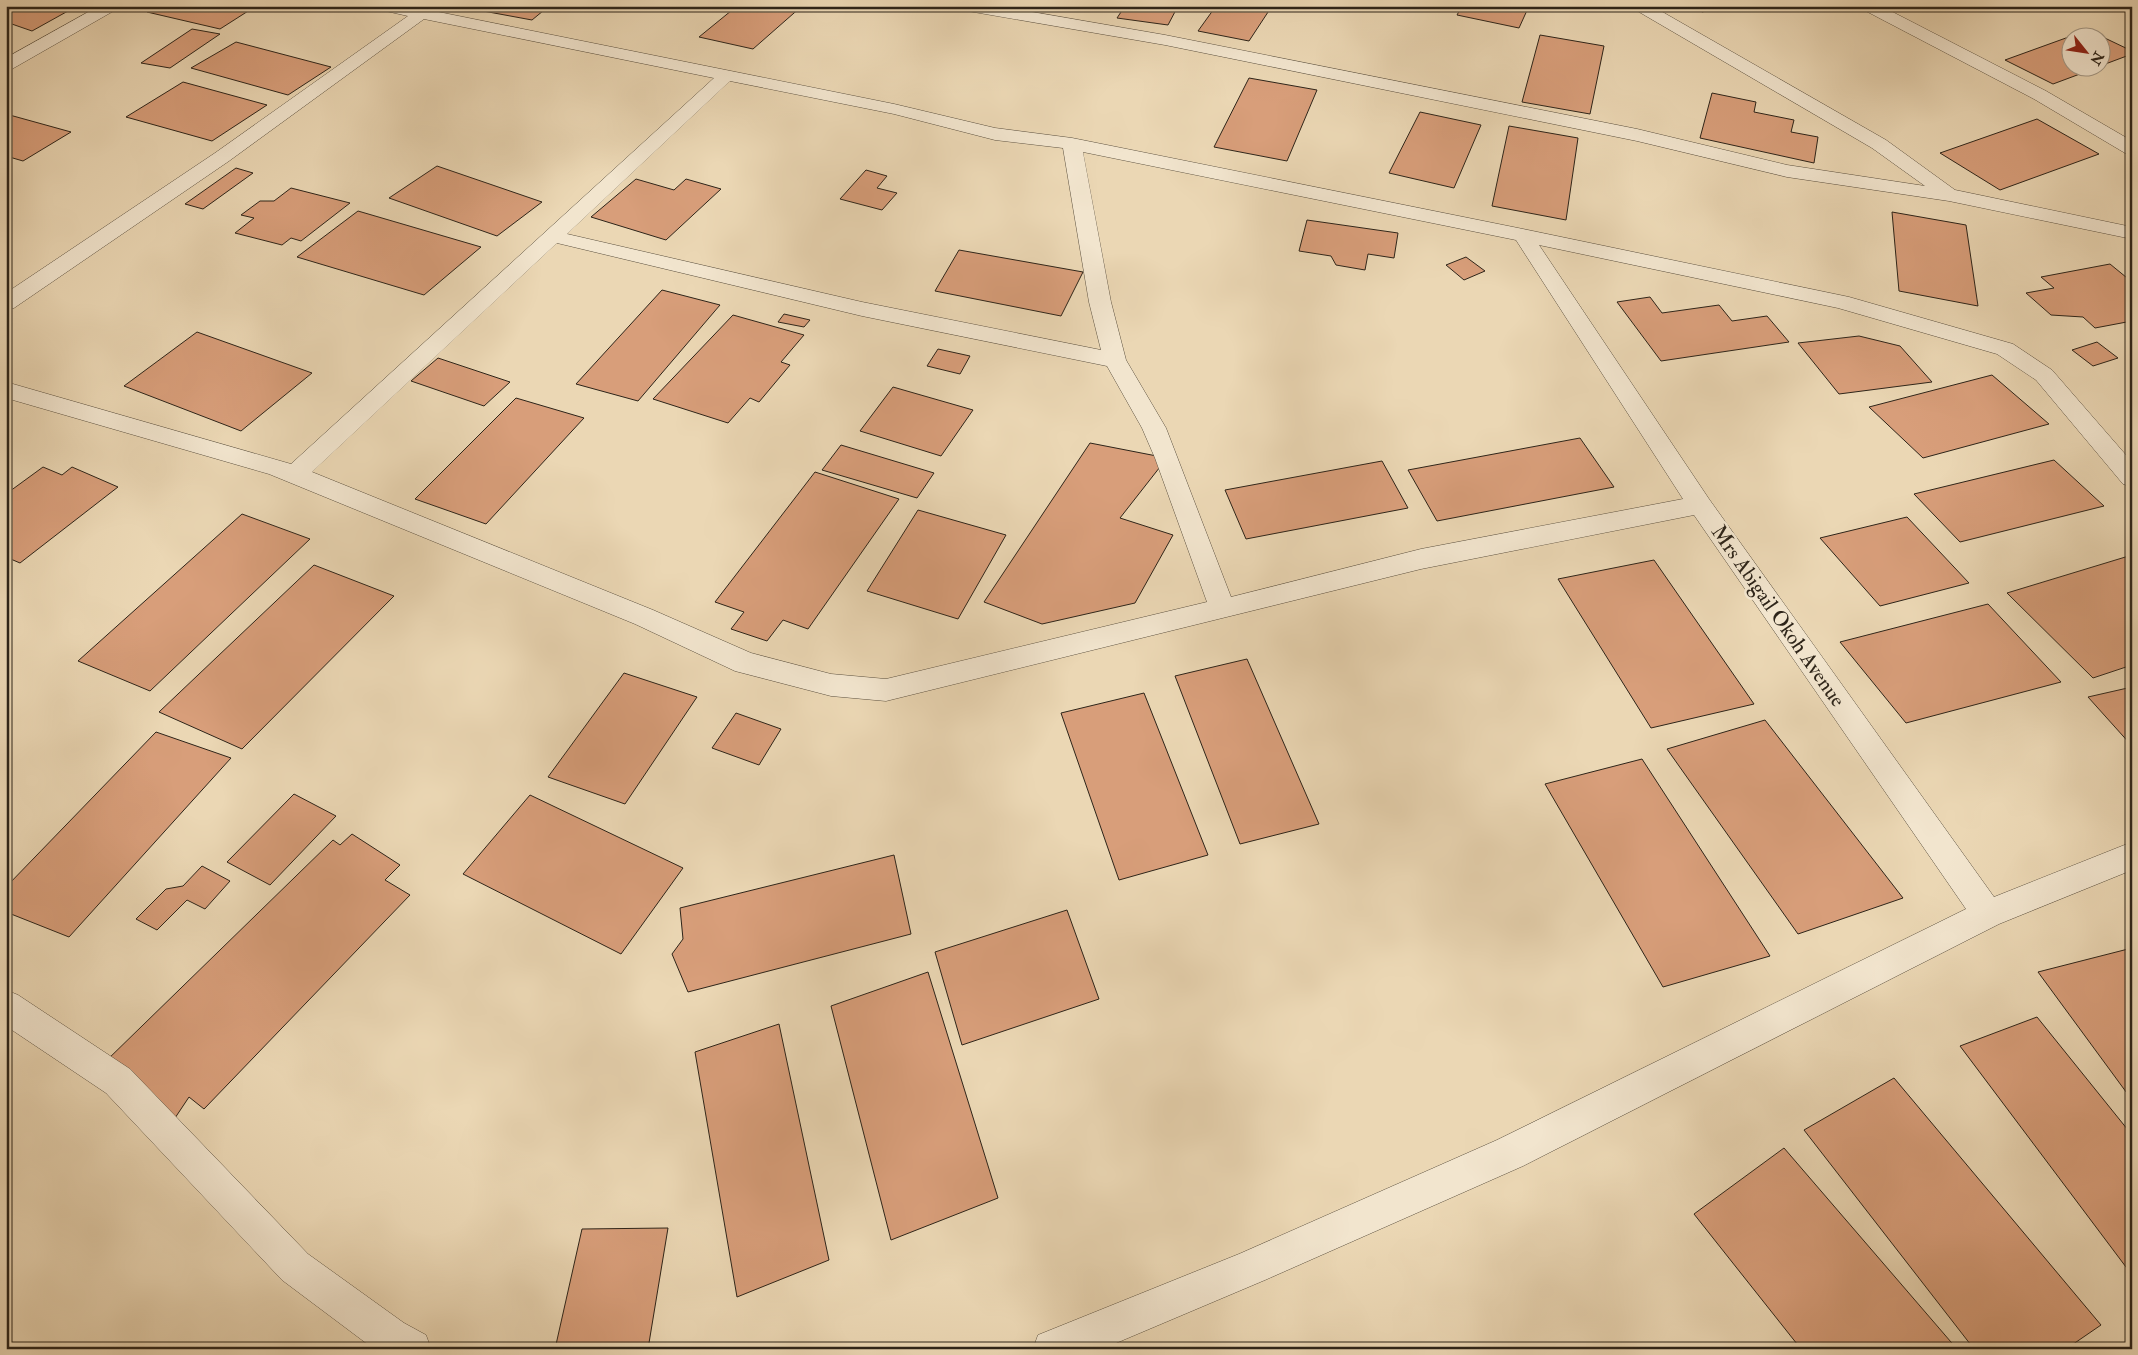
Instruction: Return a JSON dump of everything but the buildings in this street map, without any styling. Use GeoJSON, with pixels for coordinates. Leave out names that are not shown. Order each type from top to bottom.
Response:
{"type":"FeatureCollection","features":[{"type":"Feature","properties":{"kind":"street"},"geometry":{"type":"LineString","coordinates":[[6,65],[110,6]]}},
{"type":"Feature","properties":{"kind":"street"},"geometry":{"type":"LineString","coordinates":[[383,6],[894,109],[995,134],[1072,144],[1523,235],[1841,302],[2005,348],[2044,375],[2132,478]]}},
{"type":"Feature","properties":{"kind":"street"},"geometry":{"type":"LineString","coordinates":[[968,6],[1165,40],[1636,135],[1787,171],[1949,195],[2132,233]]}},
{"type":"Feature","properties":{"kind":"street"},"geometry":{"type":"LineString","coordinates":[[1640,6],[1878,144],[1949,195]]}},
{"type":"Feature","properties":{"kind":"street"},"geometry":{"type":"LineString","coordinates":[[1868,6],[2040,95],[2132,149]]}},
{"type":"Feature","properties":{"kind":"street"},"geometry":{"type":"LineString","coordinates":[[6,303],[222,157],[421,14]]}},
{"type":"Feature","properties":{"kind":"street"},"geometry":{"type":"LineString","coordinates":[[294,475],[726,75]]}},
{"type":"Feature","properties":{"kind":"street"},"geometry":{"type":"LineString","coordinates":[[1072,144],[1100,302],[1115,360],[1154,428],[1223,609]]}},
{"type":"Feature","properties":{"kind":"street","name":"Mrs Abigail Okoh Avenue"},"geometry":{"type":"LineString","coordinates":[[1523,235],[1700,505],[1988,914]]}},
{"type":"Feature","properties":{"kind":"street"},"geometry":{"type":"LineString","coordinates":[[552,236],[862,309],[1115,360]]}},
{"type":"Feature","properties":{"kind":"street"},"geometry":{"type":"LineString","coordinates":[[6,390],[277,468],[644,617],[746,663],[831,685],[886,690],[1421,559],[1700,505]]}},
{"type":"Feature","properties":{"kind":"street"},"geometry":{"type":"LineString","coordinates":[[1052,1349],[1252,1267],[1510,1153],[1988,914],[2132,856]]}},
{"type":"Feature","properties":{"kind":"street"},"geometry":{"type":"LineString","coordinates":[[6,1006],[118,1081],[295,1267],[390,1337],[412,1349]]}}]}
